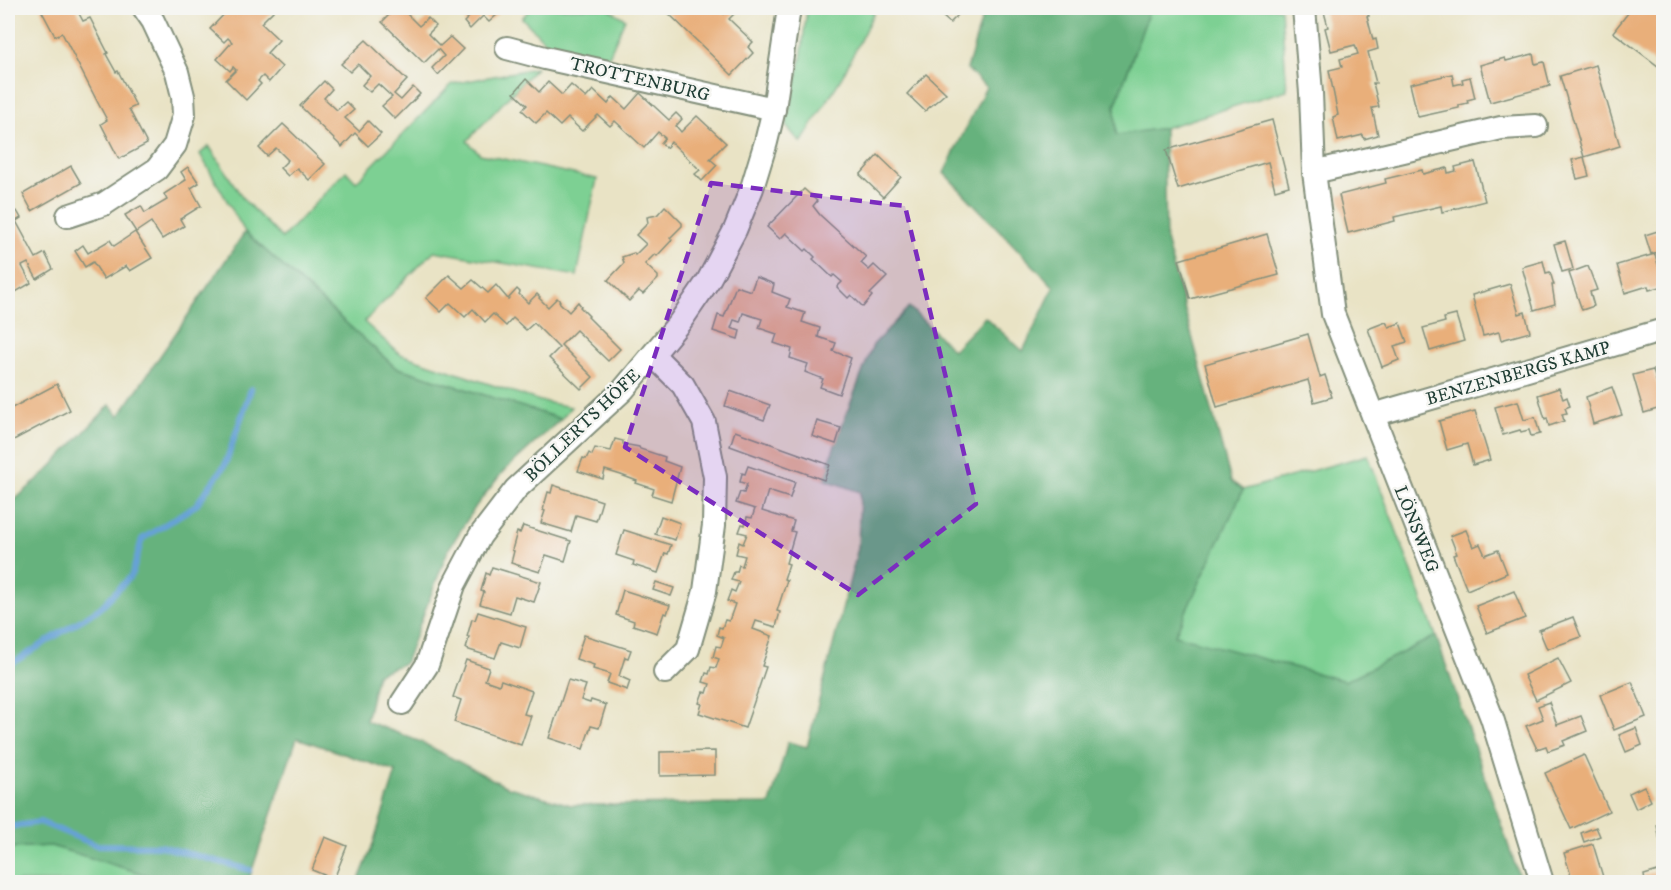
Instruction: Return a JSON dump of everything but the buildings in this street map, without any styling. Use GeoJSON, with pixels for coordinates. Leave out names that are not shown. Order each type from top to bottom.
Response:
{"type":"FeatureCollection","features":[{"type":"Feature","properties":{"kind":"street"},"geometry":{"type":"LineString","coordinates":[[68,216],[104,204],[157,169],[175,145],[184,115],[183,96],[177,72],[153,21],[144,8]]}},
{"type":"Feature","properties":{"kind":"street","name":"BÖLLERTS HÖFE"},"geometry":{"type":"LineString","coordinates":[[402,703],[427,665],[454,585],[480,536],[516,489],[623,390],[680,322],[708,281],[735,230],[752,188],[766,142],[774,109],[789,8]]}},
{"type":"Feature","properties":{"kind":"street","name":"LÖNSWEG"},"geometry":{"type":"LineString","coordinates":[[1304,8],[1311,93],[1314,172],[1333,314],[1492,718],[1542,882]]}},
{"type":"Feature","properties":{"kind":"street","name":"TROTTENBURG"},"geometry":{"type":"LineString","coordinates":[[507,48],[774,109]]}},
{"type":"Feature","properties":{"kind":"street"},"geometry":{"type":"LineString","coordinates":[[1314,172],[1501,128],[1536,126]]}},
{"type":"Feature","properties":{"kind":"street","name":"BENZENBERGS KAMP"},"geometry":{"type":"LineString","coordinates":[[1373,415],[1664,330]]}},
{"type":"Feature","properties":{"kind":"street"},"geometry":{"type":"LineString","coordinates":[[653,356],[683,385],[704,422],[715,477],[714,525],[705,591],[688,649],[665,672]]}},
{"type":"Feature","properties":{"kind":"highlighted area"},"geometry":{"type":"Polygon","coordinates":[[[711,183],[905,206],[976,504],[858,595],[625,447],[711,183]]]}},
{"type":"Feature","properties":{"kind":"green space"},"geometry":{"type":"Polygon","coordinates":[[[531,8],[608,8],[625,19],[609,56],[551,48],[522,18],[531,8]]]}},
{"type":"Feature","properties":{"kind":"green space"},"geometry":{"type":"Polygon","coordinates":[[[807,8],[876,8],[842,77],[801,143],[786,126],[801,59],[807,8]]]}},
{"type":"Feature","properties":{"kind":"green space"},"geometry":{"type":"Polygon","coordinates":[[[985,8],[1150,8],[1115,106],[1116,135],[1164,128],[1166,240],[1231,481],[1243,490],[1175,635],[1345,681],[1436,636],[1521,882],[358,882],[371,850],[396,772],[297,738],[248,882],[170,882],[51,846],[8,848],[8,506],[48,470],[110,405],[119,416],[245,232],[395,367],[561,419],[502,473],[476,506],[448,550],[405,663],[377,674],[366,721],[421,742],[505,786],[571,805],[770,804],[788,742],[807,747],[858,548],[860,492],[823,479],[873,345],[909,307],[953,350],[985,317],[1023,351],[1054,287],[944,173],[986,87],[967,69],[985,8]]]}},
{"type":"Feature","properties":{"kind":"green space"},"geometry":{"type":"Polygon","coordinates":[[[1150,8],[1281,8],[1287,90],[1164,128],[1116,136],[1115,107],[1150,8]]]}},
{"type":"Feature","properties":{"kind":"green space"},"geometry":{"type":"Polygon","coordinates":[[[536,68],[467,141],[480,154],[597,179],[577,276],[434,251],[364,322],[400,354],[540,401],[571,407],[561,419],[395,367],[245,232],[200,154],[209,146],[244,200],[282,238],[346,171],[356,182],[452,84],[536,68]]]}},
{"type":"Feature","properties":{"kind":"green space"},"geometry":{"type":"Polygon","coordinates":[[[1368,455],[1436,636],[1345,681],[1174,636],[1243,490],[1368,455]]]}},
{"type":"Feature","properties":{"kind":"green space"},"geometry":{"type":"Polygon","coordinates":[[[51,846],[170,882],[8,882],[8,848],[51,846]]]}},
{"type":"Feature","properties":{"kind":"waterway"},"geometry":{"type":"LineString","coordinates":[[8,666],[100,608],[132,575],[142,539],[196,505],[225,465],[251,389]]}},
{"type":"Feature","properties":{"kind":"waterway"},"geometry":{"type":"LineString","coordinates":[[8,827],[40,822],[96,845],[160,846],[250,870]]}}]}
